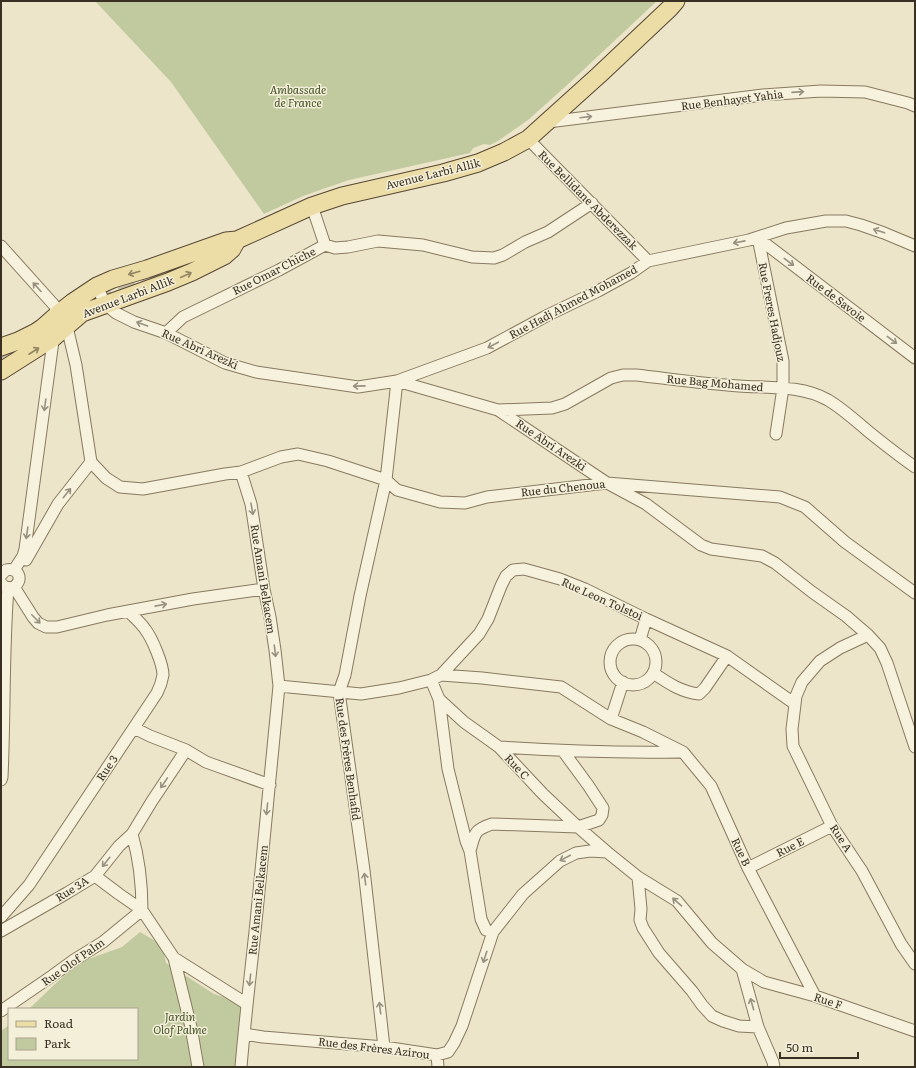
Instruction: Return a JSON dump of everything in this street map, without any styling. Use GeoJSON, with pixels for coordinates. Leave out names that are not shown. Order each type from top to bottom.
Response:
{"type":"FeatureCollection","features":[{"type":"Feature","properties":{"kind":"main road","name":"Avenue Larbi Allik"},"geometry":{"type":"LineString","coordinates":[[8,367],[53,338],[72,302],[97,286],[113,279],[147,270],[226,241],[237,240],[312,206],[342,196],[443,173],[478,163],[504,152],[528,138],[547,122],[676,1]]}},
{"type":"Feature","properties":{"kind":"main road","name":"Avenue Larbi Allik"},"geometry":{"type":"LineString","coordinates":[[3,346],[18,341],[42,328],[168,282],[199,269],[224,256],[232,249],[237,240]]}},
{"type":"Feature","properties":{"kind":"main road"},"geometry":{"type":"LineString","coordinates":[[3,346],[8,367]]}},
{"type":"Feature","properties":{"kind":"street","name":"Rue Benhayet Yahia"},"geometry":{"type":"LineString","coordinates":[[547,122],[763,95],[821,91],[864,92],[915,106]]}},
{"type":"Feature","properties":{"kind":"street","name":"Rue Bellidane Abderezzak"},"geometry":{"type":"LineString","coordinates":[[528,138],[648,261]]}},
{"type":"Feature","properties":{"kind":"street","name":"Rue Omar Chiche"},"geometry":{"type":"LineString","coordinates":[[166,333],[183,317],[279,270],[325,245],[335,248],[378,242],[423,245],[472,258],[494,258],[503,255],[525,242],[548,232],[592,203]]}},
{"type":"Feature","properties":{"kind":"street"},"geometry":{"type":"LineString","coordinates":[[312,206],[325,245]]}},
{"type":"Feature","properties":{"kind":"street","name":"Rue Hadj Ahmed Mohamed"},"geometry":{"type":"LineString","coordinates":[[397,381],[486,348],[548,315],[598,291],[631,273],[648,261],[758,238],[786,228],[826,221],[846,222],[884,233],[915,246]]}},
{"type":"Feature","properties":{"kind":"street","name":"Rue de Savoie"},"geometry":{"type":"LineString","coordinates":[[758,238],[915,358]]}},
{"type":"Feature","properties":{"kind":"street","name":"Rue Freres Hadjouz"},"geometry":{"type":"LineString","coordinates":[[758,238],[783,361],[783,388],[776,434]]}},
{"type":"Feature","properties":{"kind":"street"},"geometry":{"type":"LineString","coordinates":[[1,246],[54,305],[63,320],[76,365],[91,462],[106,478],[120,487],[143,488],[241,472]]}},
{"type":"Feature","properties":{"kind":"street"},"geometry":{"type":"LineString","coordinates":[[97,286],[105,304]]}},
{"type":"Feature","properties":{"kind":"street","name":"Rue Abri Arezki"},"geometry":{"type":"LineString","coordinates":[[105,304],[116,313],[134,322],[166,333],[225,363],[256,372],[358,387],[397,381],[498,410],[607,483],[646,504],[701,545],[711,549],[762,556],[775,563],[846,616],[868,635],[880,648],[915,747]]}},
{"type":"Feature","properties":{"kind":"street"},"geometry":{"type":"LineString","coordinates":[[16,572],[25,549],[53,338]]}},
{"type":"Feature","properties":{"kind":"street","name":"Rue Bag Mohamed"},"geometry":{"type":"LineString","coordinates":[[498,410],[552,408],[565,404],[611,378],[624,375],[800,390],[828,400],[843,410],[870,433],[915,467]]}},
{"type":"Feature","properties":{"kind":"street","name":"Rue des Frères Benhafid"},"geometry":{"type":"LineString","coordinates":[[384,1047],[364,870],[339,692],[346,675],[360,596],[386,480],[397,381]]}},
{"type":"Feature","properties":{"kind":"street","name":"Rue du Chenoua"},"geometry":{"type":"LineString","coordinates":[[241,472],[281,457],[298,454],[328,461],[386,480],[397,490],[440,502],[465,503],[487,497],[607,483],[780,497],[805,508],[845,542],[915,593]]}},
{"type":"Feature","properties":{"kind":"street"},"geometry":{"type":"LineString","coordinates":[[16,572],[58,504],[91,462]]}},
{"type":"Feature","properties":{"kind":"street","name":"Rue Amani Belkacem"},"geometry":{"type":"LineString","coordinates":[[241,472],[251,504],[273,637],[279,686],[241,1067]]}},
{"type":"Feature","properties":{"kind":"street"},"geometry":{"type":"LineString","coordinates":[[1,780],[3,756],[5,647],[4,580],[6,570],[9,569],[16,572],[19,578],[19,582],[4,580]]}},
{"type":"Feature","properties":{"kind":"street","name":"Rue Leon Tolstoi"},"geometry":{"type":"LineString","coordinates":[[436,677],[479,634],[488,619],[500,586],[506,576],[513,570],[524,569],[560,579],[585,589],[727,656],[795,704]]}},
{"type":"Feature","properties":{"kind":"street"},"geometry":{"type":"LineString","coordinates":[[4,580],[38,622],[46,626],[57,627],[107,615],[193,599],[264,589]]}},
{"type":"Feature","properties":{"kind":"street","name":"Rue 3"},"geometry":{"type":"LineString","coordinates":[[1,917],[29,884],[157,693],[163,674],[158,657],[146,629],[128,611]]}},
{"type":"Feature","properties":{"kind":"street"},"geometry":{"type":"LineString","coordinates":[[640,640],[646,619]]}},
{"type":"Feature","properties":{"kind":"street","name":"Rue A"},"geometry":{"type":"LineString","coordinates":[[868,635],[840,648],[820,662],[802,682],[796,696],[792,729],[793,746],[832,826],[862,872],[900,944],[915,964]]}},
{"type":"Feature","properties":{"kind":"street"},"geometry":{"type":"LineString","coordinates":[[626,640],[640,640],[648,644],[656,658],[656,666],[653,673],[649,679],[636,685],[623,682],[616,678],[610,664],[614,649],[619,643],[626,640]]}},
{"type":"Feature","properties":{"kind":"street"},"geometry":{"type":"LineString","coordinates":[[653,673],[670,685],[688,693],[699,694],[705,688],[727,656]]}},
{"type":"Feature","properties":{"kind":"street"},"geometry":{"type":"LineString","coordinates":[[279,686],[361,694],[399,688],[436,677]]}},
{"type":"Feature","properties":{"kind":"street","name":"Rue C"},"geometry":{"type":"LineString","coordinates":[[436,677],[439,699],[464,722],[499,747],[543,794],[607,852]]}},
{"type":"Feature","properties":{"kind":"street","name":"Rue B"},"geometry":{"type":"LineString","coordinates":[[436,677],[482,678],[561,687],[611,719],[643,732],[683,752],[711,786],[748,868],[815,996]]}},
{"type":"Feature","properties":{"kind":"street"},"geometry":{"type":"LineString","coordinates":[[611,719],[623,682]]}},
{"type":"Feature","properties":{"kind":"street"},"geometry":{"type":"LineString","coordinates":[[439,699],[448,769],[466,841],[470,851],[481,919],[486,930],[493,932]]}},
{"type":"Feature","properties":{"kind":"street"},"geometry":{"type":"LineString","coordinates":[[134,728],[186,750],[206,762],[270,785]]}},
{"type":"Feature","properties":{"kind":"street"},"geometry":{"type":"LineString","coordinates":[[634,753],[641,746],[643,732]]}},
{"type":"Feature","properties":{"kind":"street"},"geometry":{"type":"LineString","coordinates":[[499,747],[634,753],[683,752]]}},
{"type":"Feature","properties":{"kind":"street","name":"Rue 3A"},"geometry":{"type":"LineString","coordinates":[[1,931],[95,876],[119,846],[132,834],[186,750]]}},
{"type":"Feature","properties":{"kind":"street"},"geometry":{"type":"LineString","coordinates":[[470,851],[476,832],[482,827],[492,824],[578,827],[599,820],[602,815],[603,808],[563,751]]}},
{"type":"Feature","properties":{"kind":"street","name":"Rue E"},"geometry":{"type":"LineString","coordinates":[[748,868],[832,826]]}},
{"type":"Feature","properties":{"kind":"street"},"geometry":{"type":"LineString","coordinates":[[132,834],[142,892],[142,910]]}},
{"type":"Feature","properties":{"kind":"street","name":"Rue des Frères Azirou"},"geometry":{"type":"LineString","coordinates":[[244,1034],[384,1047],[437,1055],[448,1052],[462,1026],[493,932],[523,894],[560,861],[576,853],[590,851],[607,852]]}},
{"type":"Feature","properties":{"kind":"street"},"geometry":{"type":"LineString","coordinates":[[607,852],[638,876],[677,901],[712,943],[742,969],[758,1027],[774,1064],[785,1067]]}},
{"type":"Feature","properties":{"kind":"street"},"geometry":{"type":"LineString","coordinates":[[95,876],[142,910],[174,958],[192,1027],[198,1067]]}},
{"type":"Feature","properties":{"kind":"street"},"geometry":{"type":"LineString","coordinates":[[638,876],[641,909],[640,920],[643,928],[659,953],[712,1016],[739,1026],[758,1027]]}},
{"type":"Feature","properties":{"kind":"street","name":"Rue Olof Palm"},"geometry":{"type":"LineString","coordinates":[[1,1011],[74,960],[103,942],[142,910]]}},
{"type":"Feature","properties":{"kind":"street"},"geometry":{"type":"LineString","coordinates":[[174,958],[247,1004]]}},
{"type":"Feature","properties":{"kind":"street","name":"Rue F"},"geometry":{"type":"LineString","coordinates":[[742,969],[764,982],[815,996],[915,1030]]}},
{"type":"Feature","properties":{"kind":"street"},"geometry":{"type":"LineString","coordinates":[[437,1055],[438,1067]]}},
{"type":"Feature","properties":{"kind":"green space","name":"Ambassade de France"},"geometry":{"type":"Polygon","coordinates":[[[95,1],[657,1],[528,120],[498,141],[490,145],[484,144],[473,148],[470,153],[349,180],[303,196],[264,214],[171,82],[95,1]]]}},
{"type":"Feature","properties":{"kind":"green space","name":"Jardin Olof Palme"},"geometry":{"type":"Polygon","coordinates":[[[140,932],[162,945],[166,963],[214,994],[242,1003],[238,1067],[1,1067],[1,1031],[8,1026],[8,1060],[138,1060],[138,1008],[30,1008],[80,962],[122,947],[140,932]]]}},
{"type":"Feature","properties":{"kind":"tunnel"},"geometry":{"type":"LineString","coordinates":[[74,312],[95,299],[171,269]]}},
{"type":"Feature","properties":{"kind":"tunnel"},"geometry":{"type":"LineString","coordinates":[[1,360],[37,339]]}}]}
